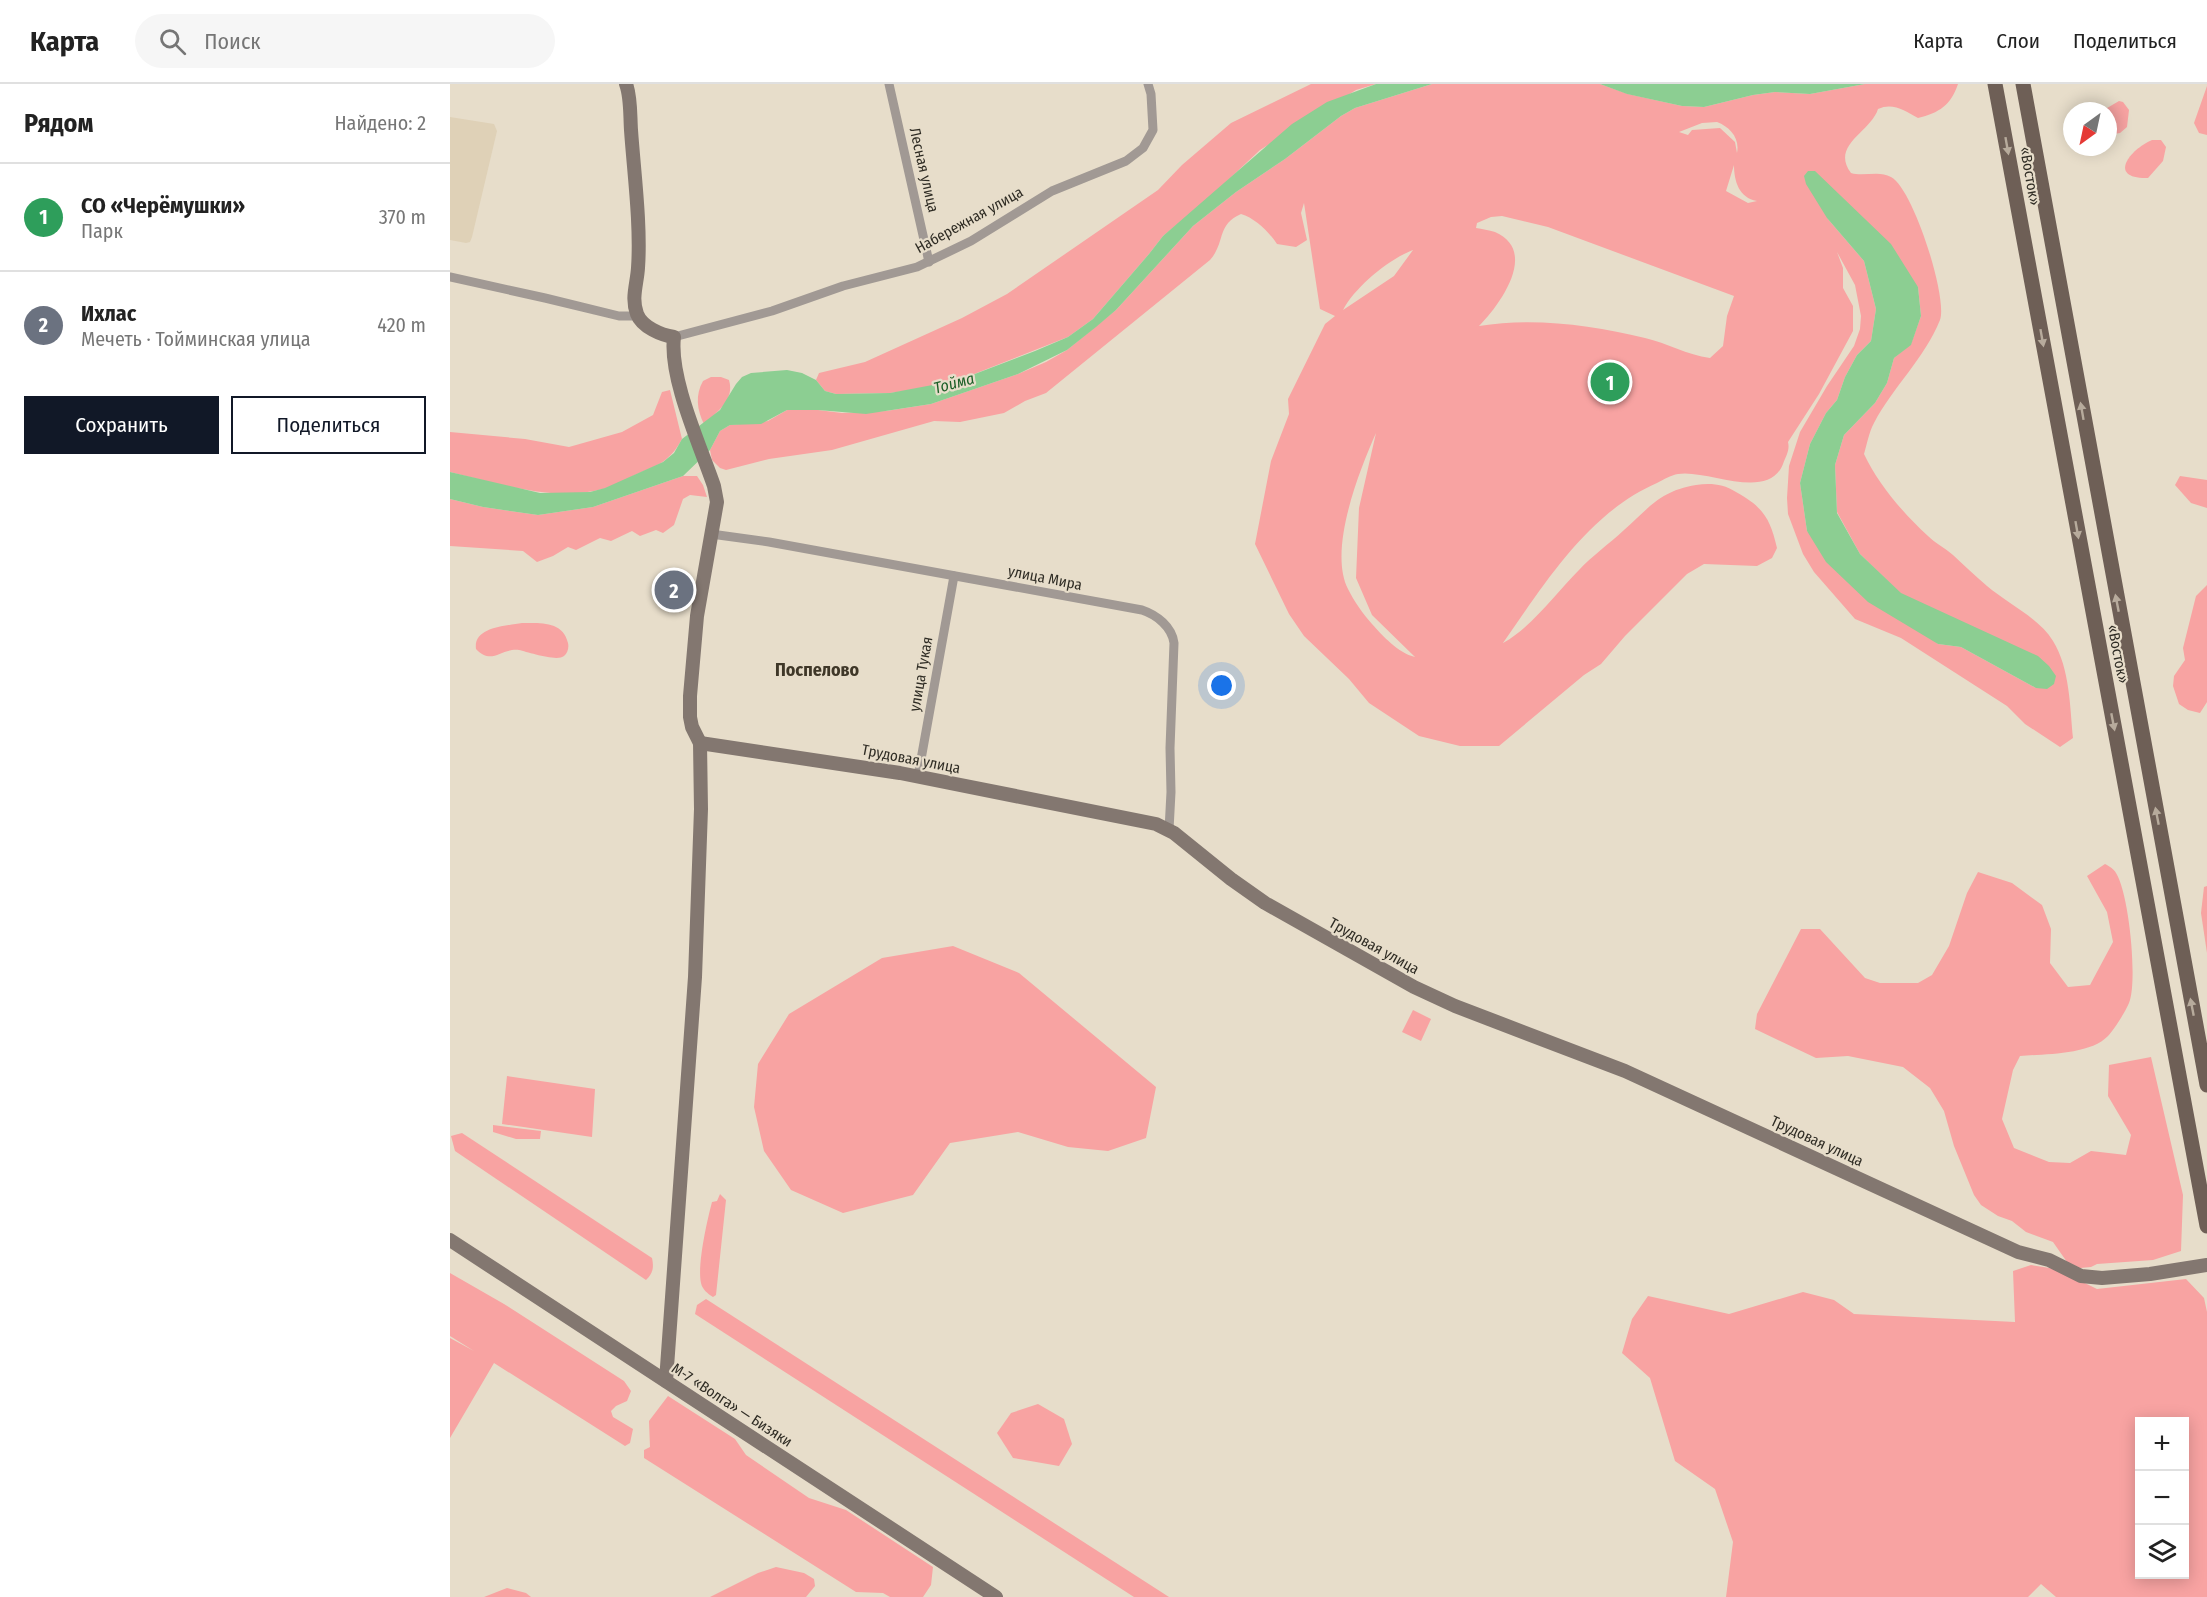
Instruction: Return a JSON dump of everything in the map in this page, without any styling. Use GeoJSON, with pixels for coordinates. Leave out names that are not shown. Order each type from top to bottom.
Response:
{"type":"FeatureCollection","features":[{"type":"Feature","properties":{"kind":"main road","name":"«Восток»"},"geometry":{"type":"LineString","coordinates":[[2023,84],[2207,1085]]}},
{"type":"Feature","properties":{"kind":"main road","name":"«Восток»"},"geometry":{"type":"LineString","coordinates":[[1996,86],[2207,1226]]}},
{"type":"Feature","properties":{"kind":"street","name":"Лесная улица"},"geometry":{"type":"LineString","coordinates":[[889,84],[929,262]]}},
{"type":"Feature","properties":{"kind":"street","name":"Набережная улица"},"geometry":{"type":"LineString","coordinates":[[674,337],[772,311],[843,286],[929,262],[970,241],[1052,191],[1109,169],[1138,153],[1153,130],[1152,94],[1148,84]]}},
{"type":"Feature","properties":{"kind":"street"},"geometry":{"type":"LineString","coordinates":[[631,85],[638,268],[634,295],[637,316],[647,326],[662,335],[674,337],[672,353],[677,376],[714,486],[717,502],[697,616],[690,696],[692,727],[700,743],[701,809],[695,977],[666,1381]]}},
{"type":"Feature","properties":{"kind":"street"},"geometry":{"type":"LineString","coordinates":[[450,277],[619,316],[637,316]]}},
{"type":"Feature","properties":{"kind":"street","name":"улица Мира"},"geometry":{"type":"LineString","coordinates":[[711,534],[770,542],[1142,610],[1154,616],[1166,626],[1174,643],[1169,830]]}},
{"type":"Feature","properties":{"kind":"street","name":"улица Тукая"},"geometry":{"type":"LineString","coordinates":[[918,776],[954,576]]}},
{"type":"Feature","properties":{"kind":"street","name":"Трудовая улица"},"geometry":{"type":"LineString","coordinates":[[700,743],[918,776],[1140,820],[1169,830],[1265,903],[1414,987],[1455,1006],[1625,1071],[2018,1252],[2049,1260],[2081,1276],[2102,1278],[2150,1274],[2207,1265]]}},
{"type":"Feature","properties":{"kind":"street","name":"М-7 «Волга» — Бизяки"},"geometry":{"type":"LineString","coordinates":[[450,1240],[996,1597]]}},
{"type":"Feature","properties":{"kind":"shaded area"},"geometry":{"type":"Polygon","coordinates":[[[1311,84],[1376,84],[1356,90],[1260,150],[1209,198],[1163,236],[1093,319],[1068,337],[959,380],[912,390],[890,393],[836,394],[825,391],[816,380],[819,373],[865,362],[962,318],[1007,294],[1158,190],[1182,165],[1231,123],[1311,84]]]}},
{"type":"Feature","properties":{"kind":"shaded area"},"geometry":{"type":"Polygon","coordinates":[[[1432,84],[1600,84],[1628,94],[1682,106],[1704,107],[1775,92],[1810,94],[1865,84],[1958,84],[1948,103],[1938,111],[1925,116],[1918,118],[1904,110],[1889,106],[1878,109],[1845,154],[1851,173],[1886,175],[1900,185],[1927,244],[1939,290],[1941,308],[1940,320],[1926,347],[1874,423],[1864,454],[1900,508],[1931,539],[1953,555],[1987,586],[2040,625],[2053,641],[2066,676],[2073,738],[2060,747],[2025,724],[2007,706],[1901,638],[1855,619],[1814,572],[1803,554],[1788,514],[1789,466],[1800,432],[1854,346],[1860,329],[1861,316],[1855,285],[1837,252],[1843,268],[1843,288],[1853,306],[1853,331],[1819,394],[1788,442],[1783,464],[1775,475],[1764,481],[1751,483],[1678,474],[1632,496],[1610,512],[1570,552],[1503,643],[1534,619],[1584,565],[1656,501],[1673,491],[1707,484],[1731,489],[1745,497],[1759,508],[1768,521],[1777,548],[1772,558],[1757,566],[1704,564],[1687,574],[1625,636],[1601,664],[1584,675],[1499,746],[1460,746],[1419,736],[1369,703],[1349,679],[1304,636],[1289,614],[1255,544],[1271,461],[1289,414],[1288,399],[1325,324],[1335,316],[1320,309],[1304,203],[1301,213],[1307,240],[1296,247],[1277,244],[1266,230],[1251,219],[1241,214],[1233,218],[1224,229],[1218,247],[1210,260],[1046,393],[1025,401],[1004,413],[960,422],[934,421],[832,450],[769,459],[726,470],[720,468],[712,460],[710,450],[720,431],[730,425],[768,421],[787,410],[842,413],[886,411],[931,404],[1046,362],[1067,350],[1116,310],[1193,226],[1236,192],[1355,108],[1432,84]],[[1717,122],[1702,123],[1679,132],[1688,135],[1692,130],[1720,128],[1735,142],[1737,153],[1737,143],[1730,130],[1717,122]],[[1734,165],[1726,191],[1748,203],[1757,201],[1742,193],[1735,177],[1734,165]],[[1502,216],[1491,217],[1477,223],[1476,228],[1495,232],[1508,241],[1514,252],[1515,265],[1505,292],[1479,326],[1541,322],[1583,326],[1645,338],[1710,358],[1723,346],[1727,316],[1734,296],[1548,227],[1502,216]],[[1827,218],[1864,261],[1876,309],[1871,341],[1857,355],[1845,377],[1837,400],[1826,413],[1810,444],[1800,483],[1807,531],[1938,644],[1961,647],[2036,688],[1966,625],[1901,594],[1860,554],[1837,512],[1835,465],[1844,435],[1875,403],[1887,383],[1894,358],[1911,344],[1921,316],[1918,287],[1827,218]],[[1413,250],[1394,260],[1364,283],[1343,310],[1394,276],[1413,250]],[[1376,433],[1354,489],[1344,533],[1343,573],[1350,594],[1369,620],[1397,648],[1415,657],[1372,615],[1356,578],[1359,508],[1376,433]]]}},
{"type":"Feature","properties":{"kind":"shaded area"},"geometry":{"type":"Polygon","coordinates":[[[2207,86],[2207,135],[2199,133],[2194,123],[2207,86]]]}},
{"type":"Feature","properties":{"kind":"shaded area"},"geometry":{"type":"Polygon","coordinates":[[[2117,102],[2123,102],[2129,110],[2127,127],[2117,134],[2117,102]]]}},
{"type":"Feature","properties":{"kind":"shaded area"},"geometry":{"type":"Polygon","coordinates":[[[450,117],[494,124],[497,131],[472,237],[470,242],[466,243],[450,240],[450,117]]]}},
{"type":"Feature","properties":{"kind":"shaded area"},"geometry":{"type":"Polygon","coordinates":[[[2152,140],[2161,140],[2166,147],[2163,161],[2148,178],[2128,174],[2125,169],[2130,157],[2136,150],[2152,140]]]}},
{"type":"Feature","properties":{"kind":"shaded area"},"geometry":{"type":"Polygon","coordinates":[[[711,377],[729,380],[729,394],[724,405],[704,424],[698,408],[698,397],[703,381],[711,377]]]}},
{"type":"Feature","properties":{"kind":"shaded area"},"geometry":{"type":"Polygon","coordinates":[[[670,390],[682,439],[678,446],[658,465],[612,486],[565,494],[526,490],[450,472],[450,432],[525,439],[569,447],[622,432],[653,415],[662,392],[670,390]]]}},
{"type":"Feature","properties":{"kind":"shaded area"},"geometry":{"type":"Polygon","coordinates":[[[683,476],[697,476],[707,497],[690,495],[683,499],[674,525],[663,533],[656,530],[640,536],[632,531],[611,541],[600,538],[576,550],[568,547],[537,562],[523,551],[450,546],[450,499],[483,507],[538,515],[593,507],[683,476]]]}},
{"type":"Feature","properties":{"kind":"shaded area"},"geometry":{"type":"Polygon","coordinates":[[[2180,476],[2207,480],[2207,508],[2191,503],[2175,485],[2180,476]]]}},
{"type":"Feature","properties":{"kind":"shaded area"},"geometry":{"type":"Polygon","coordinates":[[[2207,585],[2207,702],[2200,713],[2188,710],[2179,704],[2173,686],[2174,676],[2185,660],[2183,648],[2196,596],[2207,585]]]}},
{"type":"Feature","properties":{"kind":"shaded area"},"geometry":{"type":"Polygon","coordinates":[[[522,623],[556,627],[565,636],[568,645],[564,656],[555,658],[513,650],[487,656],[476,649],[476,642],[485,632],[522,623]]]}},
{"type":"Feature","properties":{"kind":"shaded area"},"geometry":{"type":"Polygon","coordinates":[[[2105,864],[2116,873],[2125,898],[2131,935],[2133,973],[2129,1004],[2108,1036],[2090,1047],[2066,1052],[2020,1056],[2013,1070],[2002,1119],[2014,1148],[2049,1162],[2070,1163],[2091,1151],[2126,1155],[2131,1135],[2108,1096],[2109,1065],[2151,1057],[2183,1195],[2181,1251],[2153,1260],[2097,1264],[2080,1268],[2067,1262],[2053,1242],[2026,1232],[2012,1221],[1998,1216],[1981,1205],[1974,1195],[1954,1146],[1944,1111],[1930,1088],[1903,1067],[1848,1056],[1816,1058],[1755,1029],[1757,1014],[1801,929],[1820,929],[1865,978],[1880,983],[1918,983],[1932,975],[1949,946],[1967,893],[1978,872],[2012,883],[2042,905],[2051,929],[2050,963],[2068,987],[2090,985],[2113,942],[2107,912],[2087,876],[2105,864]]]}},
{"type":"Feature","properties":{"kind":"shaded area"},"geometry":{"type":"Polygon","coordinates":[[[2207,886],[2207,953],[2201,913],[2204,887],[2207,886]]]}},
{"type":"Feature","properties":{"kind":"shaded area"},"geometry":{"type":"Polygon","coordinates":[[[953,946],[1019,973],[1156,1087],[1146,1138],[1108,1151],[1068,1147],[1018,1132],[950,1143],[913,1195],[843,1213],[791,1190],[764,1151],[754,1107],[758,1064],[789,1014],[882,958],[953,946]]]}},
{"type":"Feature","properties":{"kind":"shaded area"},"geometry":{"type":"Polygon","coordinates":[[[1413,1010],[1431,1019],[1421,1041],[1402,1032],[1413,1010]]]}},
{"type":"Feature","properties":{"kind":"shaded area"},"geometry":{"type":"Polygon","coordinates":[[[507,1076],[595,1089],[592,1137],[502,1124],[507,1076]]]}},
{"type":"Feature","properties":{"kind":"shaded area"},"geometry":{"type":"Polygon","coordinates":[[[493,1125],[541,1131],[540,1139],[516,1139],[493,1132],[493,1125]]]}},
{"type":"Feature","properties":{"kind":"shaded area"},"geometry":{"type":"Polygon","coordinates":[[[462,1133],[652,1258],[652,1270],[646,1280],[455,1151],[451,1136],[462,1133]]]}},
{"type":"Feature","properties":{"kind":"shaded area"},"geometry":{"type":"Polygon","coordinates":[[[720,1194],[726,1200],[716,1295],[713,1297],[702,1285],[700,1265],[712,1202],[717,1201],[720,1194]]]}},
{"type":"Feature","properties":{"kind":"shaded area"},"geometry":{"type":"Polygon","coordinates":[[[2031,1265],[2056,1269],[2097,1289],[2186,1279],[2204,1298],[2207,1312],[2207,1597],[2056,1597],[2041,1584],[2028,1597],[1726,1597],[1733,1542],[1715,1489],[1675,1461],[1650,1378],[1622,1353],[1632,1319],[1648,1296],[1729,1314],[1803,1292],[1834,1300],[1854,1314],[2015,1322],[2013,1271],[2031,1265]]]}},
{"type":"Feature","properties":{"kind":"shaded area"},"geometry":{"type":"Polygon","coordinates":[[[450,1273],[504,1304],[624,1381],[631,1391],[627,1401],[611,1411],[613,1417],[633,1429],[630,1443],[625,1446],[494,1363],[450,1438],[450,1338],[474,1351],[450,1336],[450,1273]]]}},
{"type":"Feature","properties":{"kind":"shaded area"},"geometry":{"type":"Polygon","coordinates":[[[706,1299],[1169,1597],[1134,1597],[695,1314],[697,1305],[706,1299]]]}},
{"type":"Feature","properties":{"kind":"shaded area"},"geometry":{"type":"Polygon","coordinates":[[[668,1396],[735,1439],[746,1455],[809,1498],[846,1510],[933,1567],[931,1585],[923,1597],[890,1597],[883,1593],[856,1592],[644,1458],[644,1450],[650,1447],[649,1421],[668,1396]]]}},
{"type":"Feature","properties":{"kind":"shaded area"},"geometry":{"type":"Polygon","coordinates":[[[1038,1404],[1064,1419],[1072,1444],[1059,1466],[1013,1458],[997,1433],[1011,1413],[1038,1404]]]}},
{"type":"Feature","properties":{"kind":"shaded area"},"geometry":{"type":"Polygon","coordinates":[[[776,1567],[804,1573],[814,1579],[815,1586],[806,1597],[710,1597],[758,1573],[776,1567]]]}},
{"type":"Feature","properties":{"kind":"shaded area"},"geometry":{"type":"Polygon","coordinates":[[[507,1588],[526,1593],[531,1597],[484,1597],[507,1588]]]}},
{"type":"Feature","properties":{"kind":"water","name":"Тойма"},"geometry":{"type":"Polygon","coordinates":[[[1376,84],[1432,84],[1355,108],[1341,116],[1193,226],[1116,310],[1096,327],[1067,350],[1018,374],[931,404],[866,414],[787,410],[761,424],[730,425],[720,431],[710,450],[683,476],[593,507],[538,515],[483,507],[450,499],[450,472],[540,493],[590,492],[605,488],[663,462],[674,453],[682,439],[720,410],[736,384],[742,377],[751,373],[787,370],[802,373],[816,380],[825,391],[836,394],[890,393],[959,380],[1068,337],[1093,319],[1163,236],[1292,124],[1327,102],[1376,84]]]}},
{"type":"Feature","properties":{"kind":"water"},"geometry":{"type":"Polygon","coordinates":[[[1600,84],[1865,84],[1810,94],[1775,92],[1753,95],[1704,107],[1682,106],[1627,94],[1600,84]]]}},
{"type":"Feature","properties":{"kind":"water"},"geometry":{"type":"Polygon","coordinates":[[[1808,171],[1815,171],[1891,244],[1918,287],[1921,316],[1911,345],[1894,358],[1887,383],[1875,403],[1844,435],[1835,465],[1837,513],[1860,554],[1901,593],[2038,656],[2056,676],[2054,684],[2047,689],[2036,688],[1961,647],[1938,644],[1868,602],[1826,562],[1807,531],[1800,483],[1810,444],[1826,413],[1837,400],[1845,377],[1857,355],[1871,341],[1876,309],[1864,261],[1827,218],[1806,184],[1804,176],[1808,171]]]}},
{"type":"Feature","properties":{"kind":"place","name":"СО «Черёмушки»"},"geometry":{"type":"Point","coordinates":[1610,382]}},
{"type":"Feature","properties":{"kind":"place","name":"Ихлас"},"geometry":{"type":"Point","coordinates":[674,590]}},
{"type":"Feature","properties":{"kind":"district","name":"Поспелово"},"geometry":{"type":"Point","coordinates":[817,670]}}]}
